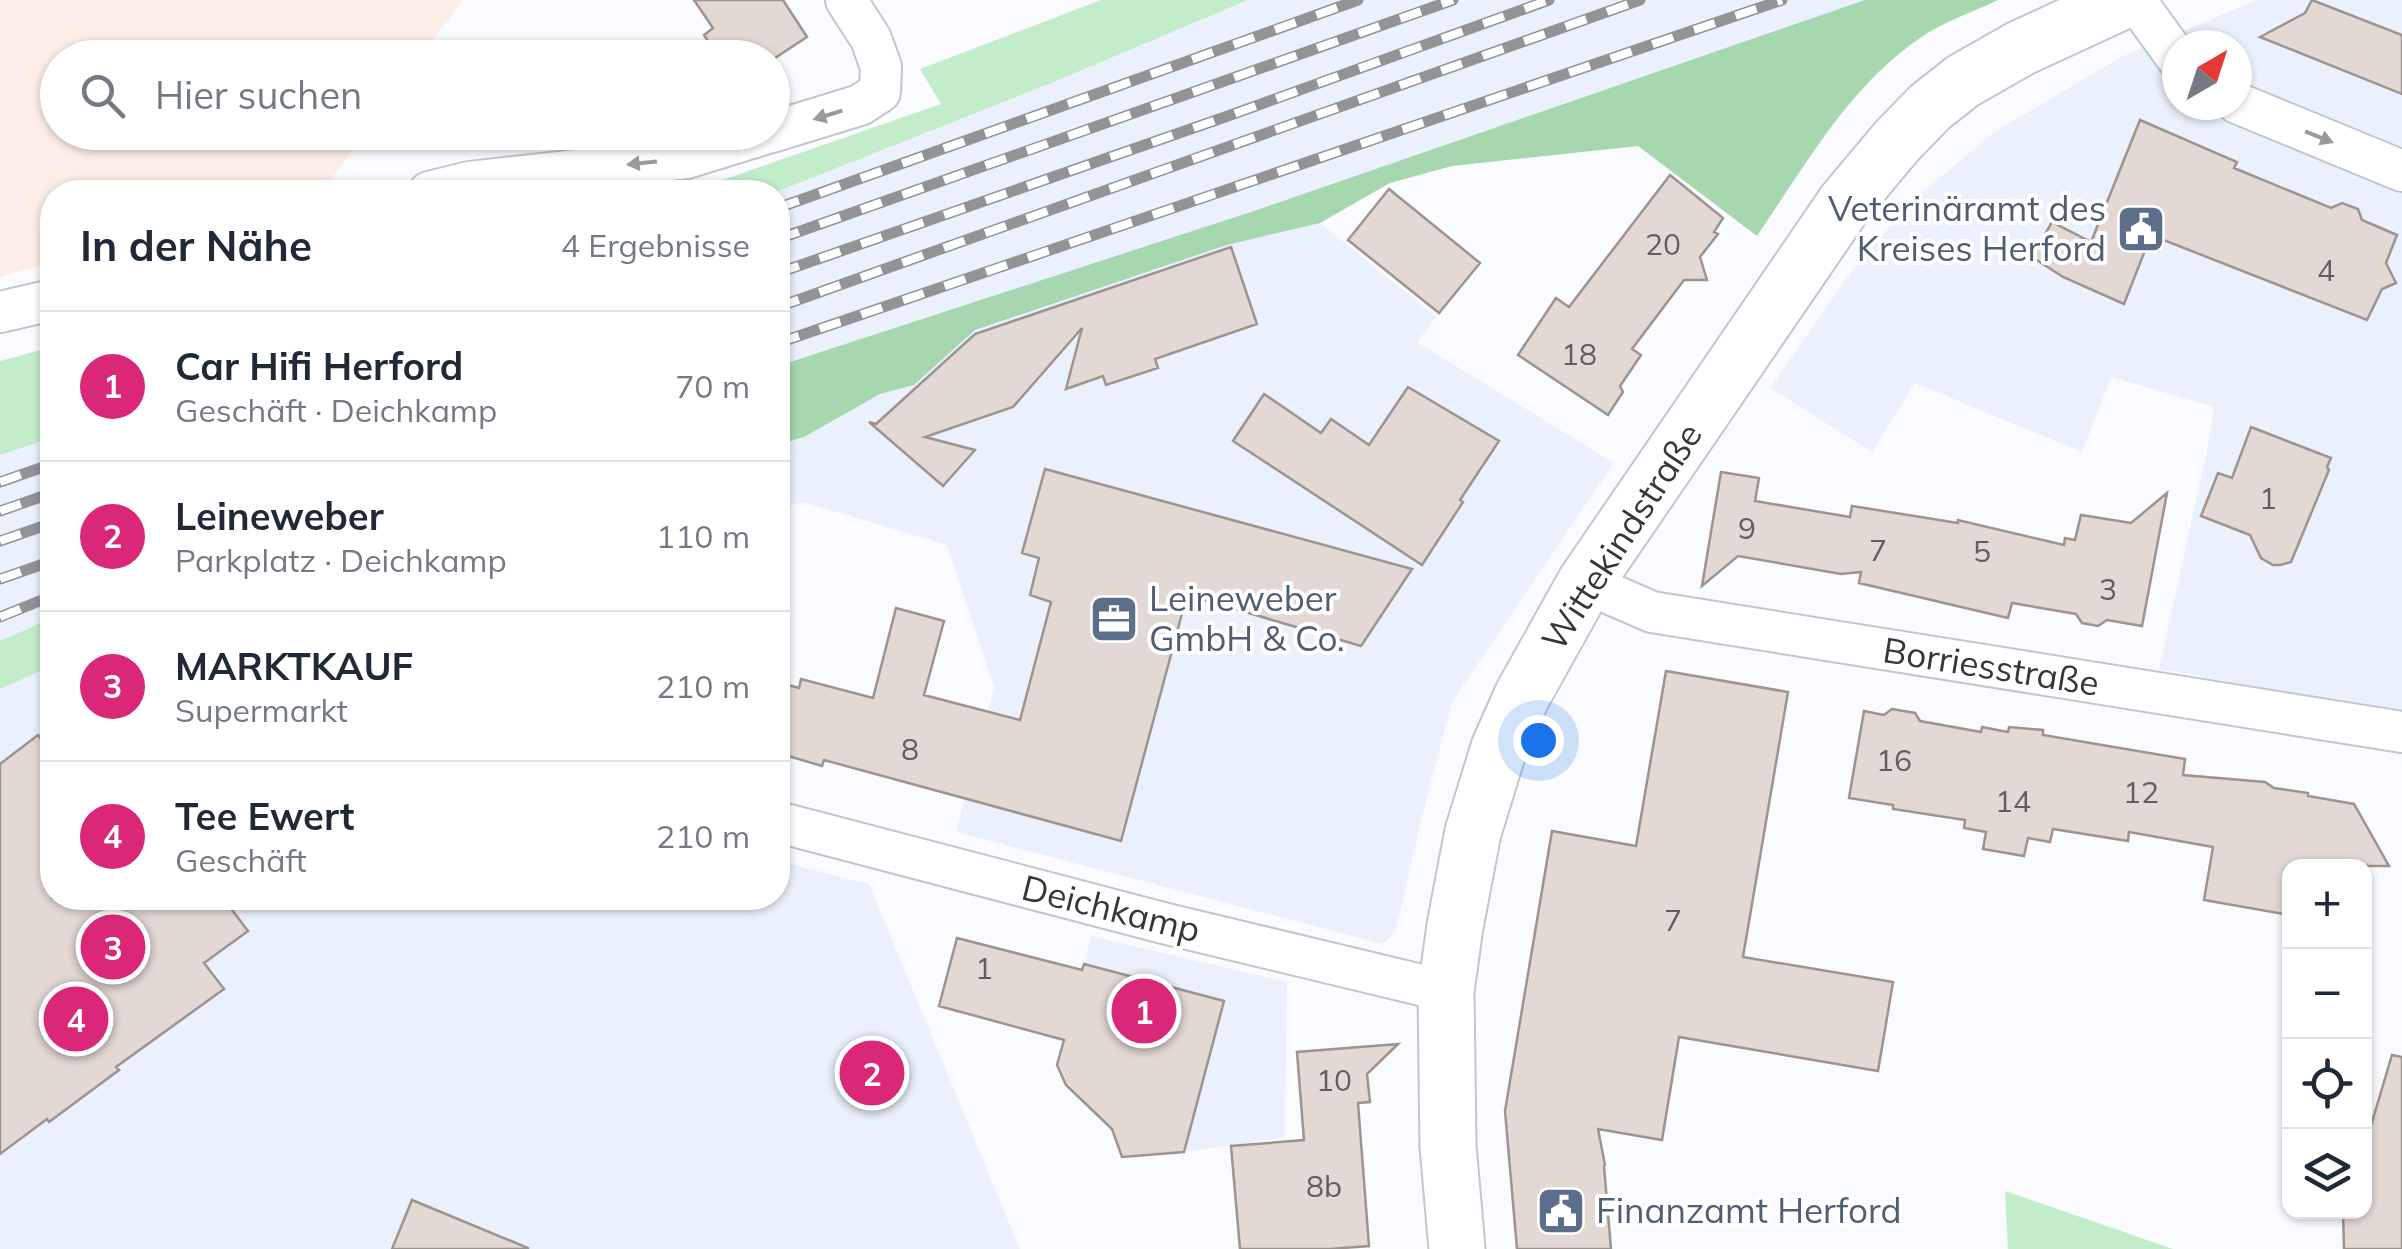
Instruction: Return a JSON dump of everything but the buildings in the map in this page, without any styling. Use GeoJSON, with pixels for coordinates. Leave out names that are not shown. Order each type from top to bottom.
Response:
{"type":"FeatureCollection","features":[{"type":"Feature","properties":{"kind":"street"},"geometry":{"type":"LineString","coordinates":[[790,126],[860,105],[880,92],[881,67],[870,39],[846,0]]}},
{"type":"Feature","properties":{"kind":"street","name":"Wittekindstraße"},"geometry":{"type":"LineString","coordinates":[[1456,1249],[1448,1146],[1446,991],[1454,926],[1487,782],[1522,696],[1585,583],[1846,203],[1897,142],[1930,107],[1963,81],[2020,48],[2125,0]]}},
{"type":"Feature","properties":{"kind":"street"},"geometry":{"type":"LineString","coordinates":[[2135,0],[2162,37]]}},
{"type":"Feature","properties":{"kind":"street"},"geometry":{"type":"LineString","coordinates":[[2252,109],[2402,171]]}},
{"type":"Feature","properties":{"kind":"street"},"geometry":{"type":"LineString","coordinates":[[487,180],[686,158],[712,150]]}},
{"type":"Feature","properties":{"kind":"street"},"geometry":{"type":"LineString","coordinates":[[0,312],[40,303]]}},
{"type":"Feature","properties":{"kind":"street","name":"Borriesstraße"},"geometry":{"type":"LineString","coordinates":[[1585,583],[1652,612],[2402,732]]}},
{"type":"Feature","properties":{"kind":"street","name":"Deichkamp"},"geometry":{"type":"LineString","coordinates":[[790,825],[1166,924],[1446,991]]}},
{"type":"Feature","properties":{"kind":"shaded area"},"geometry":{"type":"Polygon","coordinates":[[[0,0],[463,0],[434,40],[40,40],[40,150],[353,150],[331,180],[40,180],[40,265],[0,277],[0,0]]]}},
{"type":"Feature","properties":{"kind":"shaded area"},"geometry":{"type":"Polygon","coordinates":[[[1248,0],[1865,0],[1260,209],[790,362],[790,186],[1248,0]]]}},
{"type":"Feature","properties":{"kind":"shaded area"},"geometry":{"type":"Polygon","coordinates":[[[2257,0],[2402,0],[2402,712],[2159,669],[2214,407],[2111,377],[2082,452],[1915,383],[1872,452],[1770,388],[1853,269],[1915,198],[1996,131],[2121,57],[2162,40],[2162,120],[2252,120],[2252,30],[2185,30],[2257,0]]]}},
{"type":"Feature","properties":{"kind":"shaded area"},"geometry":{"type":"Polygon","coordinates":[[[1320,223],[1436,317],[1417,342],[1614,463],[1452,702],[1396,930],[1383,944],[956,832],[994,688],[947,545],[803,502],[790,506],[790,441],[880,394],[914,385],[975,330],[1227,245],[1320,223]]]}},
{"type":"Feature","properties":{"kind":"shaded area"},"geometry":{"type":"Polygon","coordinates":[[[40,442],[40,623],[0,641],[0,455],[40,442]]]}},
{"type":"Feature","properties":{"kind":"shaded area"},"geometry":{"type":"Polygon","coordinates":[[[40,671],[40,910],[790,910],[790,864],[869,884],[1020,1249],[0,1249],[0,689],[40,671]]]}},
{"type":"Feature","properties":{"kind":"shaded area"},"geometry":{"type":"Polygon","coordinates":[[[1091,936],[1287,982],[1285,1137],[1122,1157],[1112,1129],[1066,1085],[1057,1065],[1091,936]]]}},
{"type":"Feature","properties":{"kind":"green space"},"geometry":{"type":"Polygon","coordinates":[[[1101,0],[1248,0],[790,186],[790,180],[722,180],[941,104],[920,69],[1101,0]]]}},
{"type":"Feature","properties":{"kind":"green space"},"geometry":{"type":"Polygon","coordinates":[[[1865,0],[1998,0],[1929,32],[1871,79],[1811,155],[1757,236],[1638,146],[1452,166],[1390,183],[1320,223],[1227,245],[975,330],[914,385],[880,394],[790,441],[790,362],[1260,209],[1865,0]]]}},
{"type":"Feature","properties":{"kind":"green space"},"geometry":{"type":"Polygon","coordinates":[[[40,350],[40,442],[0,455],[0,361],[40,350]]]}},
{"type":"Feature","properties":{"kind":"green space"},"geometry":{"type":"Polygon","coordinates":[[[40,623],[40,671],[0,689],[0,641],[40,623]]]}},
{"type":"Feature","properties":{"kind":"green space"},"geometry":{"type":"Polygon","coordinates":[[[2005,1191],[2173,1249],[2008,1249],[2005,1191]]]}},
{"type":"Feature","properties":{"kind":"railway"},"geometry":{"type":"LineString","coordinates":[[790,204],[1358,0]]}},
{"type":"Feature","properties":{"kind":"railway"},"geometry":{"type":"LineString","coordinates":[[790,235],[1453,0]]}},
{"type":"Feature","properties":{"kind":"railway"},"geometry":{"type":"LineString","coordinates":[[790,269],[1549,0]]}},
{"type":"Feature","properties":{"kind":"railway"},"geometry":{"type":"LineString","coordinates":[[790,303],[1640,0]]}},
{"type":"Feature","properties":{"kind":"railway"},"geometry":{"type":"LineString","coordinates":[[790,339],[1782,0]]}},
{"type":"Feature","properties":{"kind":"railway"},"geometry":{"type":"LineString","coordinates":[[0,482],[40,468]]}},
{"type":"Feature","properties":{"kind":"railway"},"geometry":{"type":"LineString","coordinates":[[0,511],[40,497]]}},
{"type":"Feature","properties":{"kind":"railway"},"geometry":{"type":"LineString","coordinates":[[0,541],[40,527]]}},
{"type":"Feature","properties":{"kind":"railway"},"geometry":{"type":"LineString","coordinates":[[0,579],[40,565]]}},
{"type":"Feature","properties":{"kind":"railway"},"geometry":{"type":"LineString","coordinates":[[0,617],[40,601]]}},
{"type":"Feature","properties":{"kind":"place","name":"Veterinäramt des Kreises Herford"},"geometry":{"type":"Point","coordinates":[2141,229]}},
{"type":"Feature","properties":{"kind":"place","name":"Leineweber GmbH & Co."},"geometry":{"type":"Point","coordinates":[1114,619]}},
{"type":"Feature","properties":{"kind":"place","name":"MARKTKAUF"},"geometry":{"type":"Point","coordinates":[113,947]}},
{"type":"Feature","properties":{"kind":"place","name":"Car Hifi Herford"},"geometry":{"type":"Point","coordinates":[1144,1011]}},
{"type":"Feature","properties":{"kind":"place","name":"Tee Ewert"},"geometry":{"type":"Point","coordinates":[76,1019]}},
{"type":"Feature","properties":{"kind":"place","name":"Leineweber"},"geometry":{"type":"Point","coordinates":[872,1073]}},
{"type":"Feature","properties":{"kind":"place","name":"Finanzamt Herford"},"geometry":{"type":"Point","coordinates":[1561,1211]}}]}
